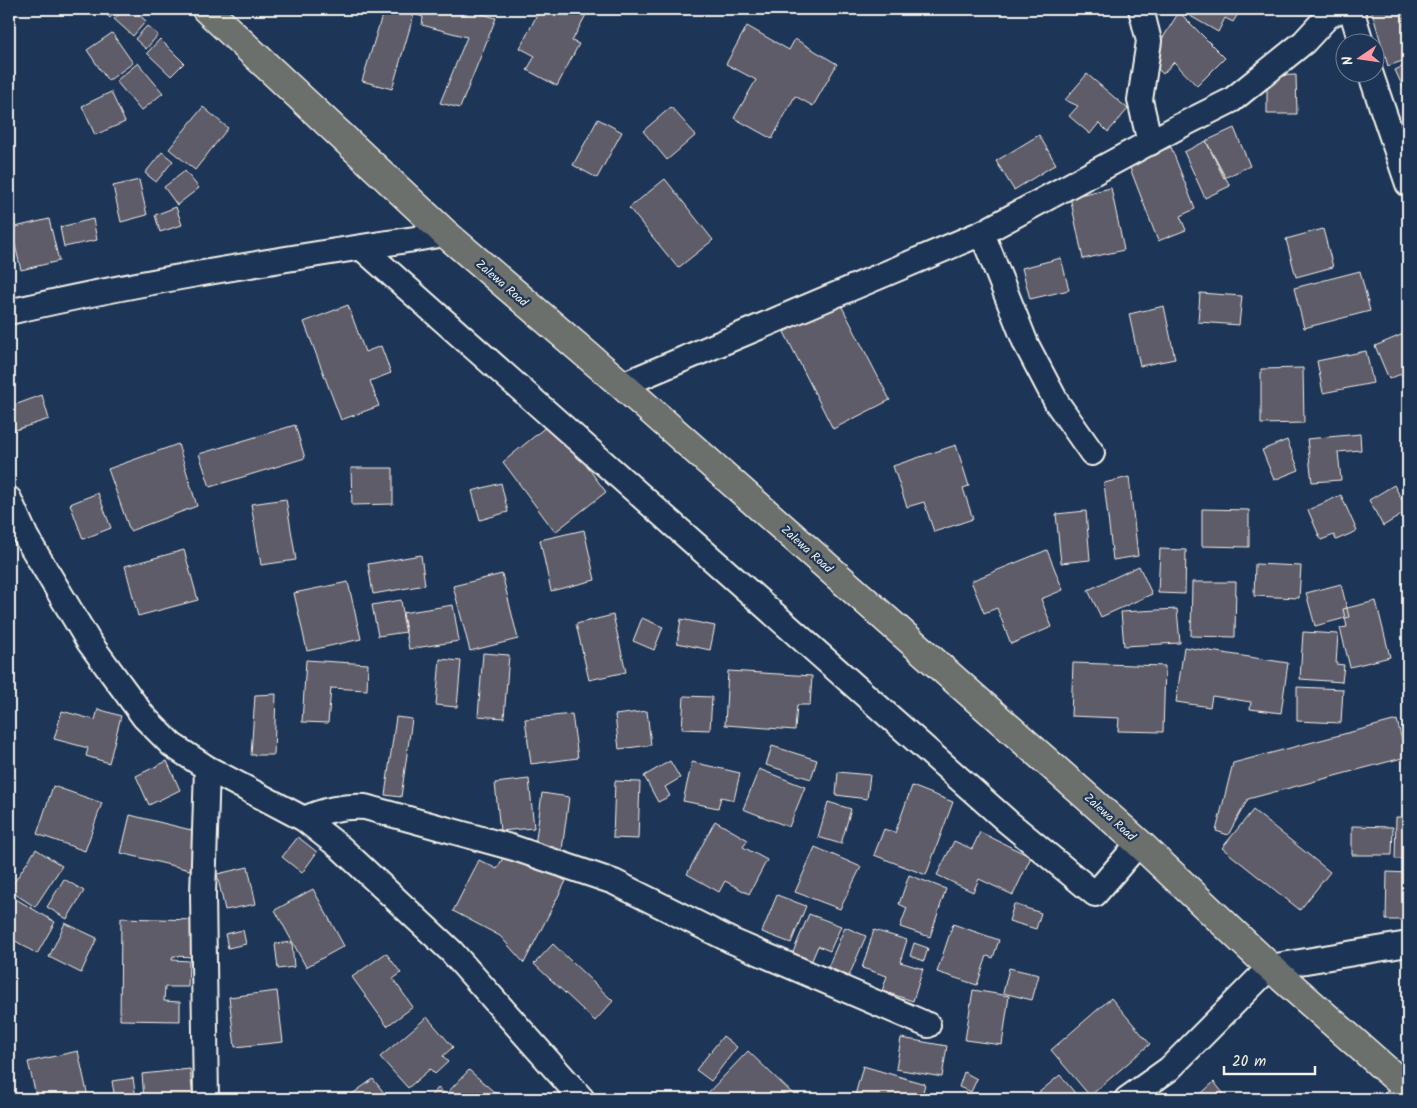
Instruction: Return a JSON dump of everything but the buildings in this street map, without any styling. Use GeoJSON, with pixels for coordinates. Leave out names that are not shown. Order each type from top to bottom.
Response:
{"type":"FeatureCollection","features":[{"type":"Feature","properties":{"kind":"highway","name":"Zalewa Road"},"geometry":{"type":"LineString","coordinates":[[206,9],[446,234],[622,385],[1139,843],[1270,967],[1408,1089]]}},
{"type":"Feature","properties":{"kind":"street"},"geometry":{"type":"LineString","coordinates":[[1141,9],[1149,41],[1140,100],[1150,142]]}},
{"type":"Feature","properties":{"kind":"street"},"geometry":{"type":"LineString","coordinates":[[622,385],[982,233],[1232,100],[1298,47],[1328,16],[1342,9]]}},
{"type":"Feature","properties":{"kind":"street"},"geometry":{"type":"LineString","coordinates":[[1351,9],[1358,32]]}},
{"type":"Feature","properties":{"kind":"street"},"geometry":{"type":"LineString","coordinates":[[1373,82],[1408,184]]}},
{"type":"Feature","properties":{"kind":"street"},"geometry":{"type":"LineString","coordinates":[[982,233],[1026,344],[1057,403],[1092,453]]}},
{"type":"Feature","properties":{"kind":"street"},"geometry":{"type":"LineString","coordinates":[[9,312],[77,296],[190,275],[446,234]]}},
{"type":"Feature","properties":{"kind":"street"},"geometry":{"type":"LineString","coordinates":[[362,248],[1008,822],[1095,894],[1139,843]]}},
{"type":"Feature","properties":{"kind":"street"},"geometry":{"type":"LineString","coordinates":[[9,499],[26,537],[89,642],[144,717],[172,745],[207,768],[304,819],[341,848],[451,952],[582,1099]]}},
{"type":"Feature","properties":{"kind":"street"},"geometry":{"type":"LineString","coordinates":[[206,1099],[203,894],[207,768]]}},
{"type":"Feature","properties":{"kind":"street"},"geometry":{"type":"LineString","coordinates":[[304,819],[329,809],[346,806],[365,807],[411,818],[523,851],[614,882],[732,942],[928,1025]]}},
{"type":"Feature","properties":{"kind":"street"},"geometry":{"type":"LineString","coordinates":[[1127,1099],[1169,1069],[1270,967],[1408,944]]}}]}
